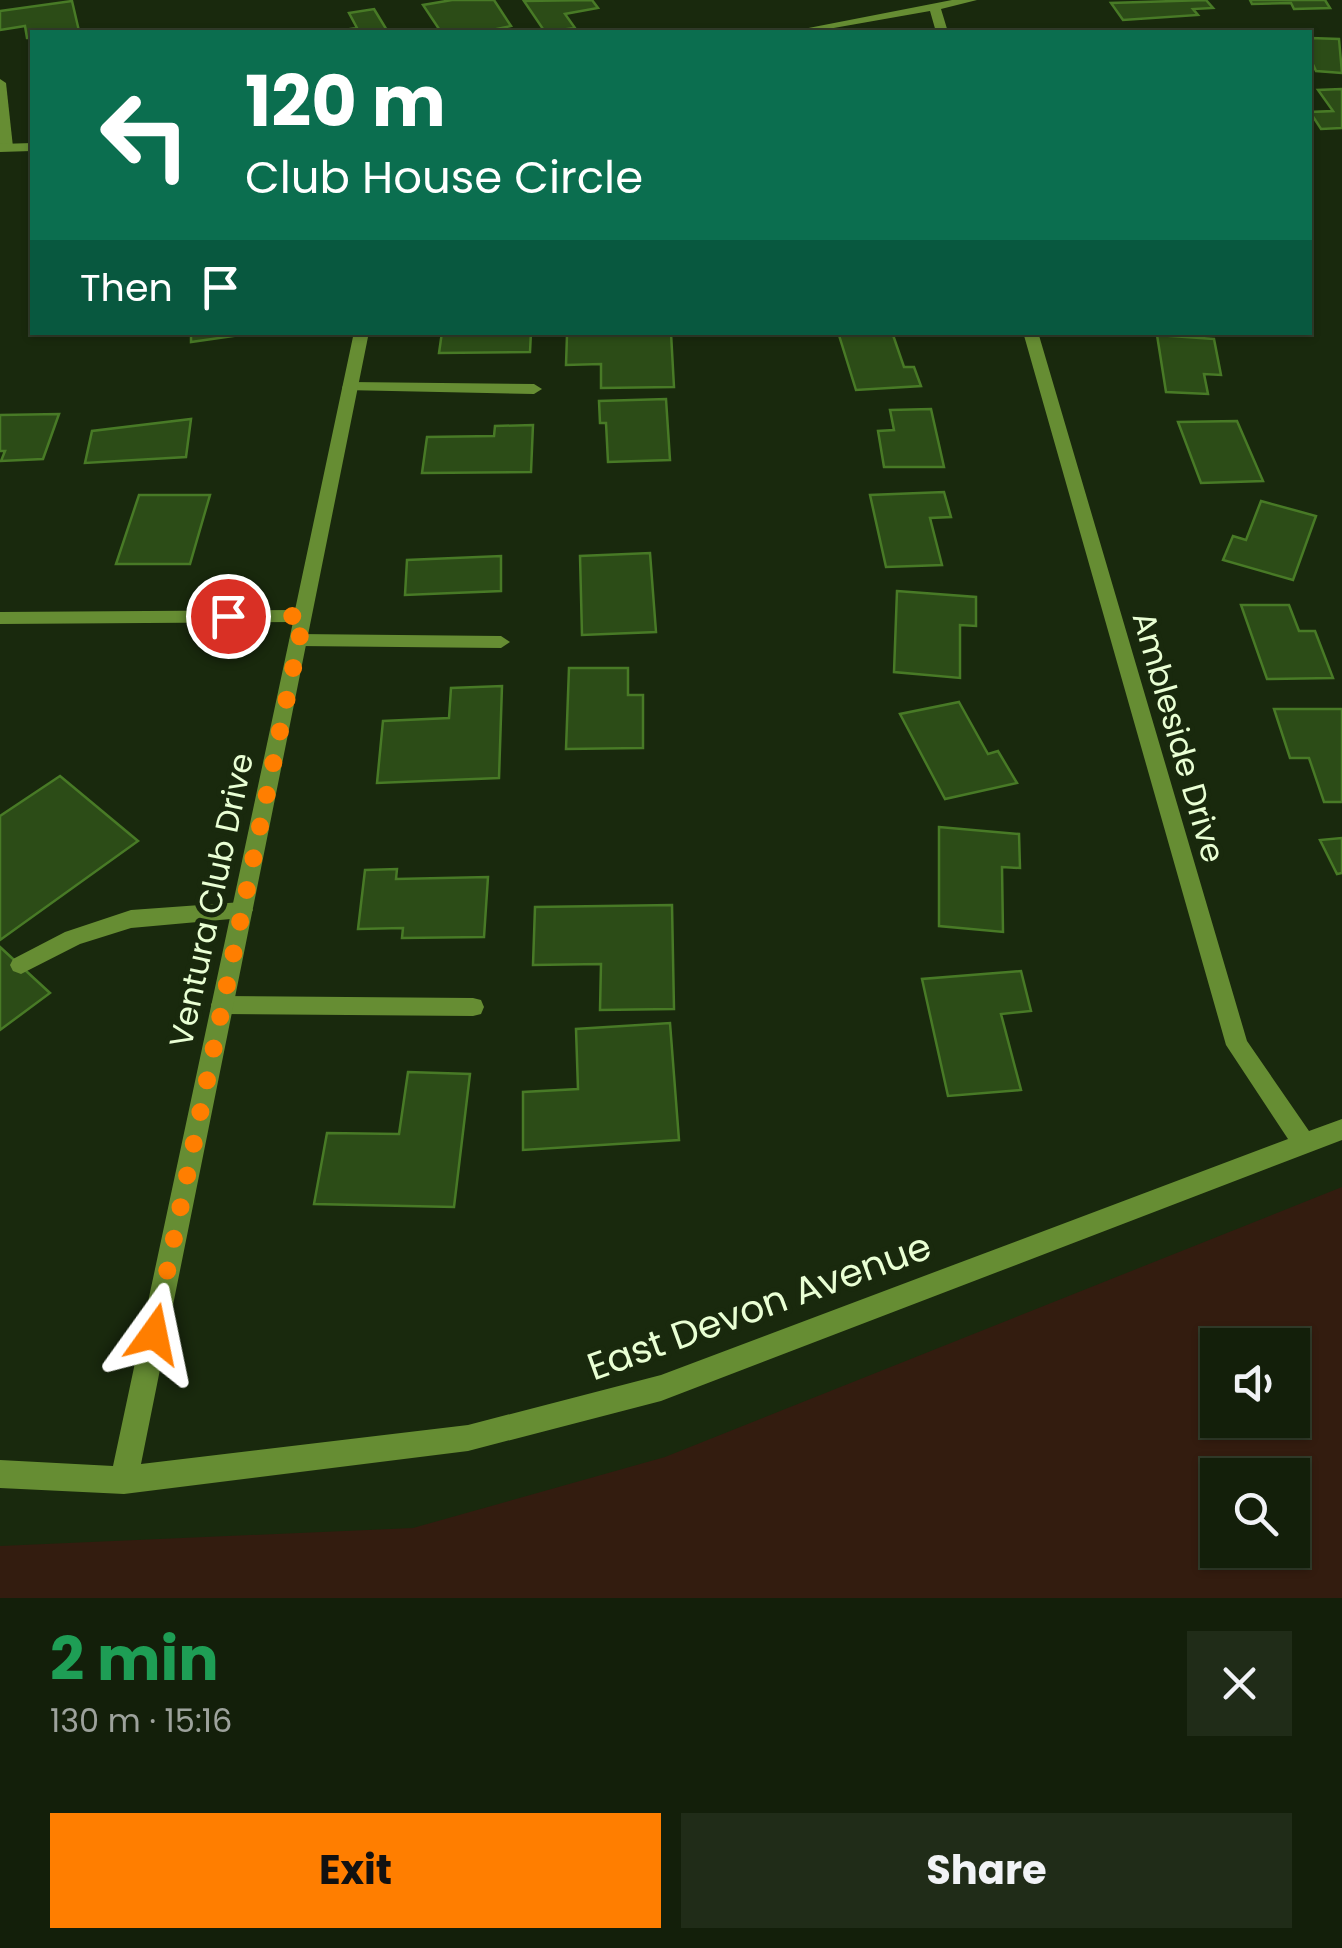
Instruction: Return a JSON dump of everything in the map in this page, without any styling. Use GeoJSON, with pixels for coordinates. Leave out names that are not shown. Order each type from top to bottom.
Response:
{"type":"FeatureCollection","features":[{"type":"Feature","properties":{"kind":"street"},"geometry":{"type":"LineString","coordinates":[[805,30],[971,0]]}},
{"type":"Feature","properties":{"kind":"street"},"geometry":{"type":"LineString","coordinates":[[935,7],[941,30]]}},
{"type":"Feature","properties":{"kind":"street"},"geometry":{"type":"LineString","coordinates":[[0,83],[3,148],[30,147]]}},
{"type":"Feature","properties":{"kind":"street","name":"Ventura Club Drive"},"geometry":{"type":"LineString","coordinates":[[124,1480],[361,335]]}},
{"type":"Feature","properties":{"kind":"street","name":"Ambleside Drive"},"geometry":{"type":"LineString","coordinates":[[1031,335],[1237,1045],[1304,1143]]}},
{"type":"Feature","properties":{"kind":"street"},"geometry":{"type":"LineString","coordinates":[[350,388],[534,389]]}},
{"type":"Feature","properties":{"kind":"street"},"geometry":{"type":"LineString","coordinates":[[0,618],[304,616]]}},
{"type":"Feature","properties":{"kind":"street"},"geometry":{"type":"LineString","coordinates":[[298,640],[501,642]]}},
{"type":"Feature","properties":{"kind":"street"},"geometry":{"type":"LineString","coordinates":[[21,965],[72,938],[131,919],[242,910]]}},
{"type":"Feature","properties":{"kind":"street"},"geometry":{"type":"LineString","coordinates":[[222,1006],[472,1007]]}},
{"type":"Feature","properties":{"kind":"street","name":"East Devon Avenue"},"geometry":{"type":"LineString","coordinates":[[0,1474],[124,1480],[468,1438],[660,1388],[1342,1128]]}},
{"type":"Feature","properties":{"kind":"shaded area"},"geometry":{"type":"Polygon","coordinates":[[[1342,1187],[1342,1598],[0,1598],[0,1546],[413,1528],[665,1457],[1342,1187]]]}},
{"type":"Feature","properties":{"kind":"building"},"geometry":{"type":"Polygon","coordinates":[[[494,0],[511,26],[440,30],[423,5],[494,0]]]}},
{"type":"Feature","properties":{"kind":"building"},"geometry":{"type":"Polygon","coordinates":[[[592,0],[598,8],[565,14],[575,28],[544,30],[524,1],[592,0]]]}},
{"type":"Feature","properties":{"kind":"building"},"geometry":{"type":"Polygon","coordinates":[[[1206,0],[1213,8],[1193,9],[1198,15],[1123,20],[1111,3],[1206,0]]]}},
{"type":"Feature","properties":{"kind":"building"},"geometry":{"type":"Polygon","coordinates":[[[1250,0],[1325,0],[1330,8],[1294,9],[1291,3],[1252,4],[1250,0]]]}},
{"type":"Feature","properties":{"kind":"building"},"geometry":{"type":"Polygon","coordinates":[[[72,1],[79,30],[30,30],[27,38],[25,26],[0,30],[0,11],[72,1]]]}},
{"type":"Feature","properties":{"kind":"building"},"geometry":{"type":"Polygon","coordinates":[[[374,9],[387,30],[344,30],[357,28],[349,13],[374,9]]]}},
{"type":"Feature","properties":{"kind":"building"},"geometry":{"type":"Polygon","coordinates":[[[1312,38],[1339,39],[1342,73],[1316,71],[1312,38]]]}},
{"type":"Feature","properties":{"kind":"building"},"geometry":{"type":"Polygon","coordinates":[[[1342,89],[1342,128],[1321,129],[1312,115],[1312,112],[1333,111],[1318,90],[1342,89]]]}},
{"type":"Feature","properties":{"kind":"building"},"geometry":{"type":"Polygon","coordinates":[[[191,335],[241,335],[191,342],[191,335]]]}},
{"type":"Feature","properties":{"kind":"building"},"geometry":{"type":"Polygon","coordinates":[[[442,335],[531,335],[530,352],[439,353],[442,335]]]}},
{"type":"Feature","properties":{"kind":"building"},"geometry":{"type":"Polygon","coordinates":[[[567,335],[671,335],[674,387],[601,388],[601,364],[566,365],[567,335]]]}},
{"type":"Feature","properties":{"kind":"building"},"geometry":{"type":"Polygon","coordinates":[[[839,335],[893,335],[904,367],[914,367],[921,386],[856,390],[839,335]]]}},
{"type":"Feature","properties":{"kind":"building"},"geometry":{"type":"Polygon","coordinates":[[[1157,335],[1214,339],[1221,375],[1204,374],[1208,394],[1166,392],[1157,335]]]}},
{"type":"Feature","properties":{"kind":"building"},"geometry":{"type":"Polygon","coordinates":[[[666,399],[670,460],[608,462],[606,423],[600,423],[599,401],[666,399]]]}},
{"type":"Feature","properties":{"kind":"building"},"geometry":{"type":"Polygon","coordinates":[[[931,409],[944,467],[884,467],[878,431],[894,430],[890,410],[931,409]]]}},
{"type":"Feature","properties":{"kind":"building"},"geometry":{"type":"Polygon","coordinates":[[[59,414],[43,459],[1,461],[5,451],[0,451],[0,415],[59,414]]]}},
{"type":"Feature","properties":{"kind":"building"},"geometry":{"type":"Polygon","coordinates":[[[191,419],[186,457],[85,463],[92,431],[191,419]]]}},
{"type":"Feature","properties":{"kind":"building"},"geometry":{"type":"Polygon","coordinates":[[[1237,421],[1263,481],[1201,483],[1178,422],[1237,421]]]}},
{"type":"Feature","properties":{"kind":"building"},"geometry":{"type":"Polygon","coordinates":[[[533,425],[531,472],[422,473],[427,437],[494,436],[495,426],[533,425]]]}},
{"type":"Feature","properties":{"kind":"building"},"geometry":{"type":"Polygon","coordinates":[[[944,492],[951,517],[930,518],[942,565],[886,567],[870,495],[944,492]]]}},
{"type":"Feature","properties":{"kind":"building"},"geometry":{"type":"Polygon","coordinates":[[[139,495],[210,495],[190,564],[116,564],[139,495]]]}},
{"type":"Feature","properties":{"kind":"building"},"geometry":{"type":"Polygon","coordinates":[[[1261,501],[1316,516],[1293,580],[1223,560],[1233,536],[1246,540],[1261,501]]]}},
{"type":"Feature","properties":{"kind":"building"},"geometry":{"type":"Polygon","coordinates":[[[650,553],[656,632],[582,635],[580,556],[650,553]]]}},
{"type":"Feature","properties":{"kind":"building"},"geometry":{"type":"Polygon","coordinates":[[[501,556],[501,591],[405,595],[407,560],[501,556]]]}},
{"type":"Feature","properties":{"kind":"building"},"geometry":{"type":"Polygon","coordinates":[[[897,591],[976,597],[976,626],[960,625],[960,678],[894,672],[897,591]]]}},
{"type":"Feature","properties":{"kind":"building"},"geometry":{"type":"Polygon","coordinates":[[[1241,605],[1289,605],[1299,631],[1315,631],[1333,678],[1267,679],[1241,605]]]}},
{"type":"Feature","properties":{"kind":"building"},"geometry":{"type":"Polygon","coordinates":[[[569,668],[628,668],[628,695],[643,695],[643,748],[566,749],[569,668]]]}},
{"type":"Feature","properties":{"kind":"building"},"geometry":{"type":"Polygon","coordinates":[[[502,686],[499,778],[377,783],[383,721],[449,718],[451,688],[502,686]]]}},
{"type":"Feature","properties":{"kind":"building"},"geometry":{"type":"Polygon","coordinates":[[[959,702],[988,754],[998,751],[1017,783],[945,799],[900,714],[959,702]]]}},
{"type":"Feature","properties":{"kind":"building"},"geometry":{"type":"Polygon","coordinates":[[[1274,709],[1342,709],[1342,802],[1324,802],[1309,758],[1290,758],[1274,709]]]}},
{"type":"Feature","properties":{"kind":"building"},"geometry":{"type":"Polygon","coordinates":[[[60,776],[138,841],[0,940],[0,816],[60,776]]]}},
{"type":"Feature","properties":{"kind":"building"},"geometry":{"type":"Polygon","coordinates":[[[939,827],[1019,834],[1020,868],[1002,867],[1003,932],[939,926],[939,827]]]}},
{"type":"Feature","properties":{"kind":"building"},"geometry":{"type":"Polygon","coordinates":[[[1342,838],[1342,873],[1337,874],[1320,840],[1342,838]]]}},
{"type":"Feature","properties":{"kind":"building"},"geometry":{"type":"Polygon","coordinates":[[[397,869],[396,879],[488,877],[484,937],[402,938],[403,928],[358,929],[365,870],[397,869]]]}},
{"type":"Feature","properties":{"kind":"building"},"geometry":{"type":"Polygon","coordinates":[[[672,905],[674,1009],[600,1010],[601,964],[533,965],[535,907],[672,905]]]}},
{"type":"Feature","properties":{"kind":"building"},"geometry":{"type":"Polygon","coordinates":[[[0,947],[50,993],[0,1030],[0,947]]]}},
{"type":"Feature","properties":{"kind":"building"},"geometry":{"type":"Polygon","coordinates":[[[1021,971],[1031,1011],[1001,1014],[1021,1090],[948,1096],[922,979],[1021,971]]]}},
{"type":"Feature","properties":{"kind":"building"},"geometry":{"type":"Polygon","coordinates":[[[670,1023],[679,1140],[523,1150],[523,1092],[578,1089],[576,1029],[670,1023]]]}},
{"type":"Feature","properties":{"kind":"building"},"geometry":{"type":"Polygon","coordinates":[[[408,1072],[470,1074],[454,1207],[314,1204],[327,1133],[399,1134],[408,1072]]]}},
{"type":"Feature","properties":{"kind":"route"},"geometry":{"type":"LineString","coordinates":[[154,1334],[304,616],[228,616]]}}]}
